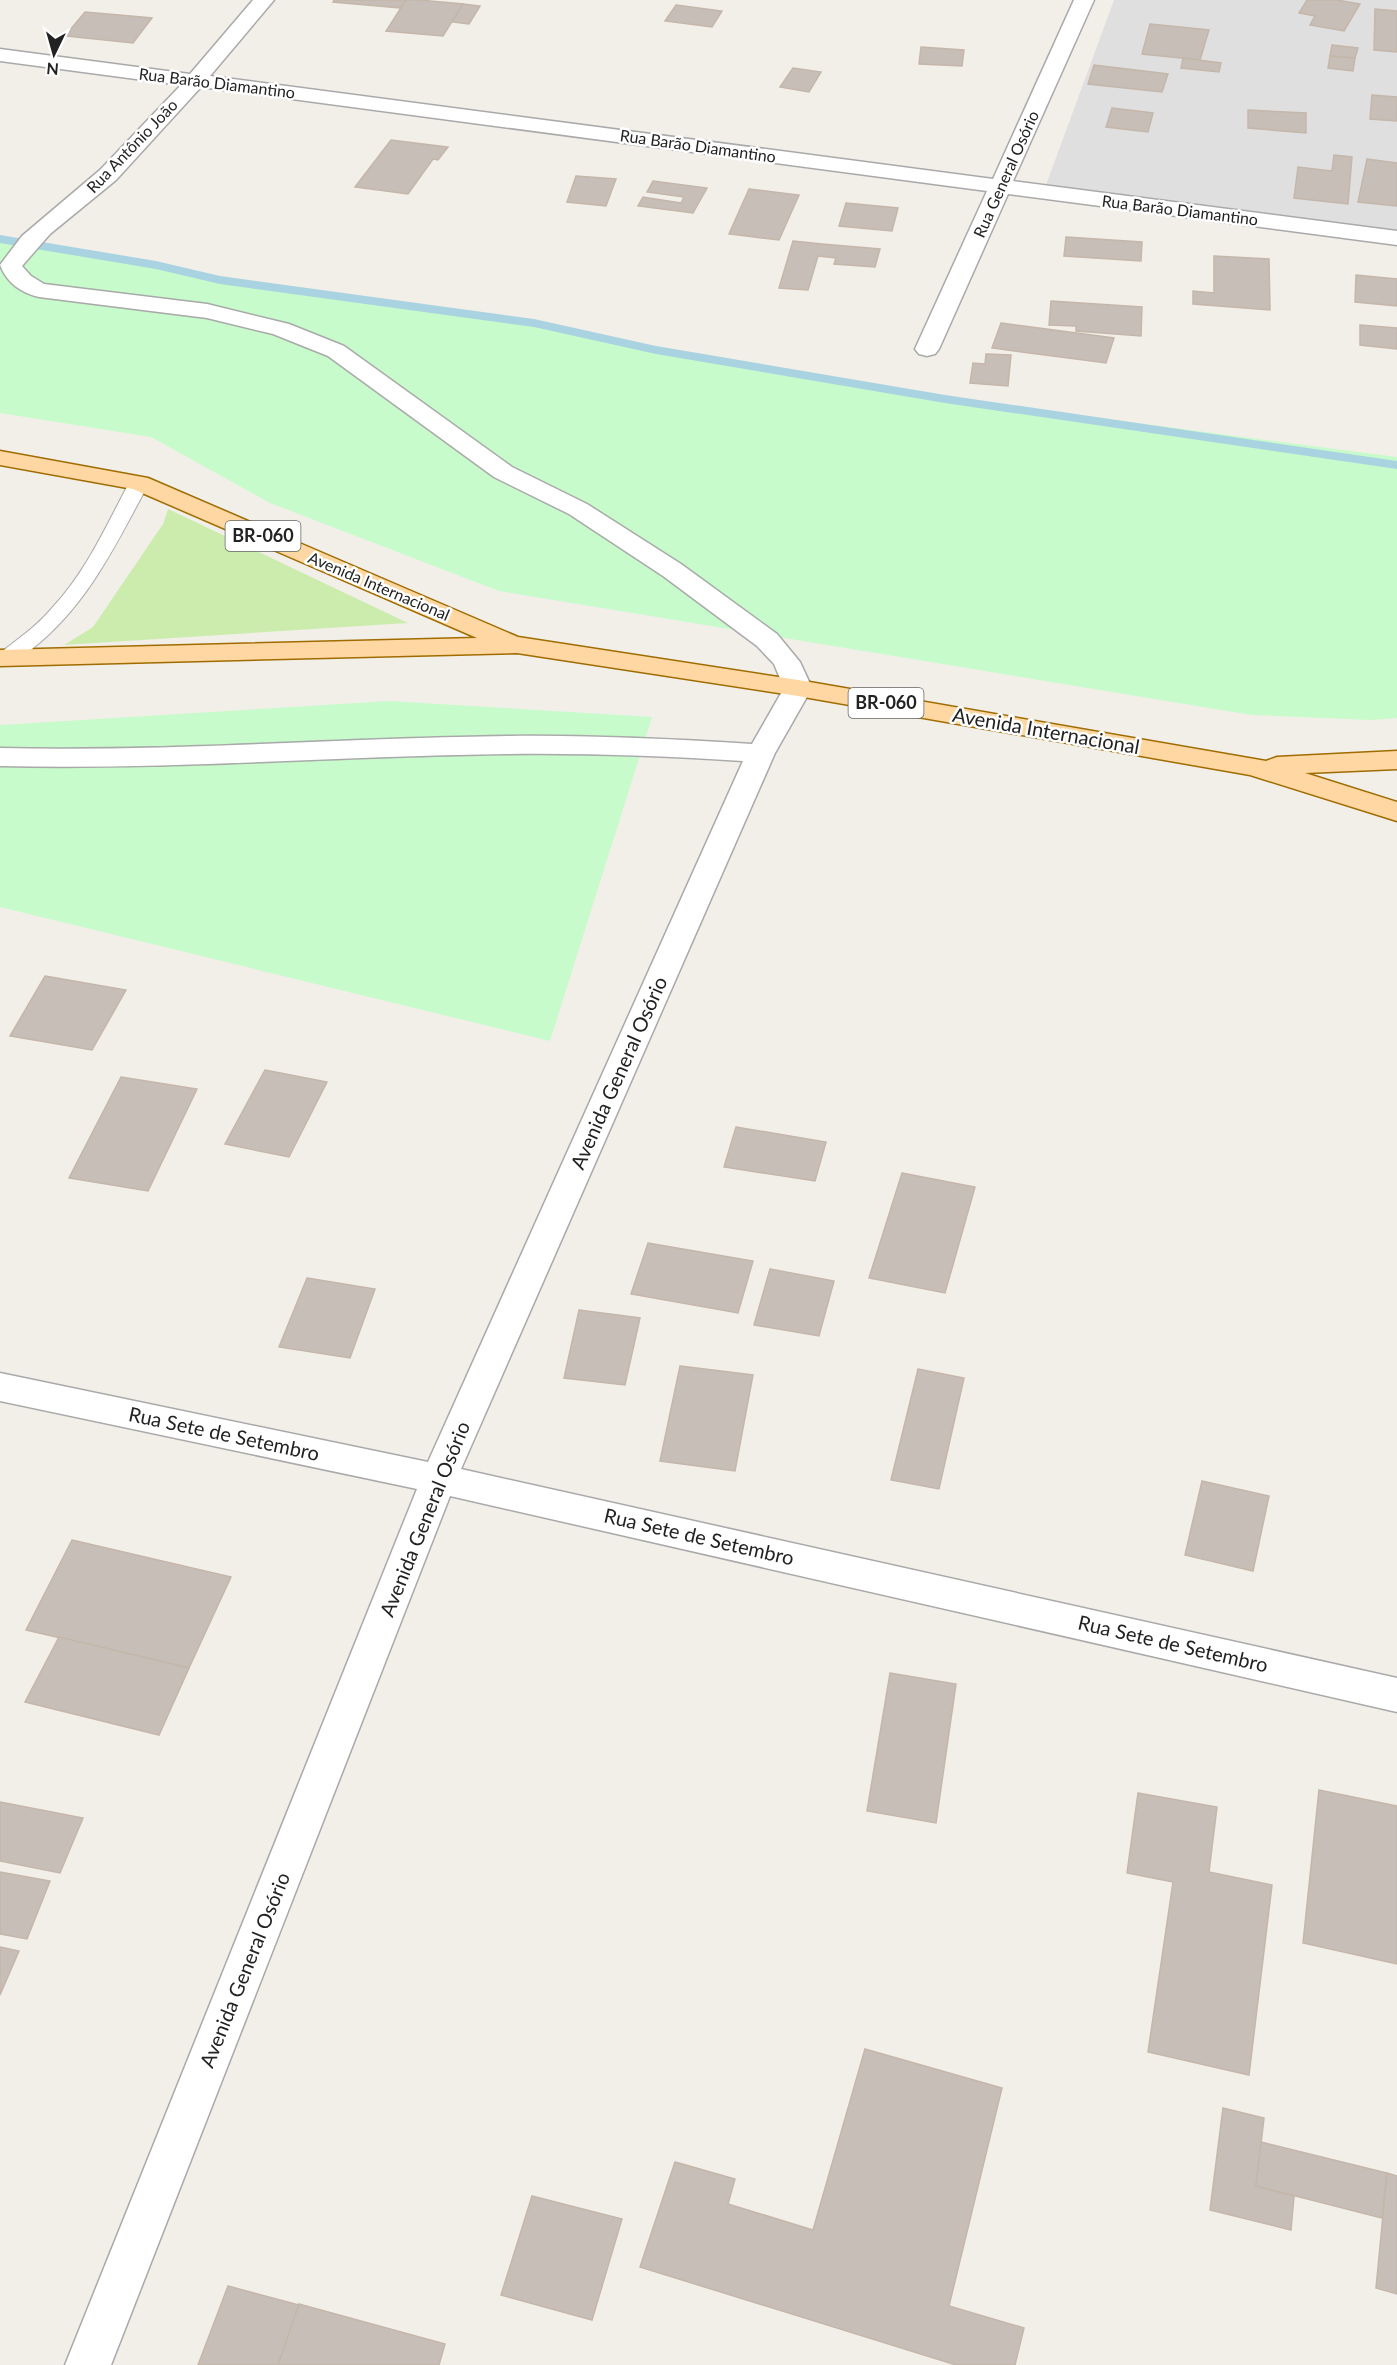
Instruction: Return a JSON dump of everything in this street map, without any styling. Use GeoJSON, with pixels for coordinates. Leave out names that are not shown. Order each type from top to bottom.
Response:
{"type":"FeatureCollection","features":[{"type":"Feature","properties":{"kind":"main road","name":"Avenida Internacional"},"geometry":{"type":"LineString","coordinates":[[2,461],[139,483],[516,645]]}},
{"type":"Feature","properties":{"kind":"main road","name":"Avenida Internacional"},"geometry":{"type":"LineString","coordinates":[[3,658],[516,645],[798,688],[1254,767],[1397,812]]}},
{"type":"Feature","properties":{"kind":"main road","name":"Avenida Internacional"},"geometry":{"type":"LineString","coordinates":[[1254,767],[1397,760]]}},
{"type":"Feature","properties":{"kind":"street","name":"Rua Antônio João"},"geometry":{"type":"LineString","coordinates":[[264,0],[107,176],[42,230],[16,257],[11,266],[16,276],[25,284],[39,290],[207,311],[281,329],[336,351],[503,472],[578,509],[672,570],[767,640],[786,662],[798,688]]}},
{"type":"Feature","properties":{"kind":"street","name":"Rua General Osório"},"geometry":{"type":"LineString","coordinates":[[927,349],[1084,0]]}},
{"type":"Feature","properties":{"kind":"street","name":"Rua Barão Diamantino"},"geometry":{"type":"LineString","coordinates":[[0,55],[1397,238]]}},
{"type":"Feature","properties":{"kind":"street","name":"Avenida General Osório"},"geometry":{"type":"LineString","coordinates":[[88,2365],[439,1479],[761,753],[798,688]]}},
{"type":"Feature","properties":{"kind":"street"},"geometry":{"type":"LineString","coordinates":[[0,757],[118,758],[506,745],[609,745],[761,753]]}},
{"type":"Feature","properties":{"kind":"street","name":"Rua Sete de Setembro"},"geometry":{"type":"LineString","coordinates":[[0,1387],[439,1479],[1397,1695]]}},
{"type":"Feature","properties":{"kind":"lane"},"geometry":{"type":"LineString","coordinates":[[3,658],[41,631],[68,604],[90,574],[139,483]]}},
{"type":"Feature","properties":{"kind":"shaded area"},"geometry":{"type":"Polygon","coordinates":[[[1114,0],[1397,0],[1397,231],[1046,185],[1114,0]]]}},
{"type":"Feature","properties":{"kind":"green space"},"geometry":{"type":"Polygon","coordinates":[[[0,239],[156,265],[220,280],[534,323],[656,350],[945,398],[1397,457],[1397,718],[1371,720],[1252,715],[499,591],[270,503],[151,437],[0,413],[0,239]]]}},
{"type":"Feature","properties":{"kind":"green space"},"geometry":{"type":"Polygon","coordinates":[[[168,509],[408,623],[64,645],[93,627],[163,524],[168,509]]]}},
{"type":"Feature","properties":{"kind":"green space"},"geometry":{"type":"Polygon","coordinates":[[[389,701],[652,717],[550,1041],[0,907],[0,725],[389,701]]]}},
{"type":"Feature","properties":{"kind":"building"},"geometry":{"type":"Polygon","coordinates":[[[334,0],[406,0],[400,8],[333,2],[334,0]]]}},
{"type":"Feature","properties":{"kind":"building"},"geometry":{"type":"Polygon","coordinates":[[[406,0],[463,4],[443,36],[386,31],[406,0]]]}},
{"type":"Feature","properties":{"kind":"building"},"geometry":{"type":"Polygon","coordinates":[[[1307,0],[1337,0],[1360,4],[1344,31],[1310,25],[1315,16],[1299,13],[1307,0]]]}},
{"type":"Feature","properties":{"kind":"building"},"geometry":{"type":"Polygon","coordinates":[[[463,4],[480,6],[469,24],[452,22],[463,4]]]}},
{"type":"Feature","properties":{"kind":"building"},"geometry":{"type":"Polygon","coordinates":[[[676,5],[722,11],[712,27],[665,21],[676,5]]]}},
{"type":"Feature","properties":{"kind":"building"},"geometry":{"type":"Polygon","coordinates":[[[1375,9],[1397,11],[1397,52],[1374,50],[1375,9]]]}},
{"type":"Feature","properties":{"kind":"building"},"geometry":{"type":"Polygon","coordinates":[[[85,12],[152,18],[133,43],[65,36],[85,12]]]}},
{"type":"Feature","properties":{"kind":"building"},"geometry":{"type":"Polygon","coordinates":[[[1150,24],[1209,30],[1200,60],[1142,54],[1150,24]]]}},
{"type":"Feature","properties":{"kind":"building"},"geometry":{"type":"Polygon","coordinates":[[[1332,45],[1358,48],[1355,58],[1330,56],[1332,45]]]}},
{"type":"Feature","properties":{"kind":"building"},"geometry":{"type":"Polygon","coordinates":[[[921,47],[964,50],[962,66],[919,64],[921,47]]]}},
{"type":"Feature","properties":{"kind":"building"},"geometry":{"type":"Polygon","coordinates":[[[1330,56],[1355,58],[1353,71],[1328,68],[1330,56]]]}},
{"type":"Feature","properties":{"kind":"building"},"geometry":{"type":"Polygon","coordinates":[[[1183,58],[1221,63],[1219,72],[1181,68],[1183,58]]]}},
{"type":"Feature","properties":{"kind":"building"},"geometry":{"type":"Polygon","coordinates":[[[1094,65],[1168,74],[1162,92],[1088,84],[1094,65]]]}},
{"type":"Feature","properties":{"kind":"building"},"geometry":{"type":"Polygon","coordinates":[[[793,68],[821,72],[809,92],[780,87],[793,68]]]}},
{"type":"Feature","properties":{"kind":"building"},"geometry":{"type":"Polygon","coordinates":[[[1372,95],[1397,97],[1397,121],[1370,119],[1372,95]]]}},
{"type":"Feature","properties":{"kind":"building"},"geometry":{"type":"Polygon","coordinates":[[[1112,108],[1153,113],[1148,132],[1106,127],[1112,108]]]}},
{"type":"Feature","properties":{"kind":"building"},"geometry":{"type":"Polygon","coordinates":[[[1248,110],[1306,113],[1306,133],[1248,128],[1248,110]]]}},
{"type":"Feature","properties":{"kind":"building"},"geometry":{"type":"Polygon","coordinates":[[[391,140],[448,147],[438,160],[433,159],[408,194],[355,187],[391,140]]]}},
{"type":"Feature","properties":{"kind":"building"},"geometry":{"type":"Polygon","coordinates":[[[1334,155],[1352,157],[1348,204],[1294,198],[1298,167],[1332,171],[1334,155]]]}},
{"type":"Feature","properties":{"kind":"building"},"geometry":{"type":"Polygon","coordinates":[[[1367,159],[1397,163],[1397,206],[1358,202],[1367,159]]]}},
{"type":"Feature","properties":{"kind":"building"},"geometry":{"type":"Polygon","coordinates":[[[576,176],[616,179],[606,206],[567,202],[576,176]]]}},
{"type":"Feature","properties":{"kind":"building"},"geometry":{"type":"Polygon","coordinates":[[[653,181],[707,188],[693,213],[638,206],[643,197],[681,203],[684,197],[647,192],[653,181]]]}},
{"type":"Feature","properties":{"kind":"building"},"geometry":{"type":"Polygon","coordinates":[[[749,189],[799,195],[779,240],[729,234],[749,189]]]}},
{"type":"Feature","properties":{"kind":"building"},"geometry":{"type":"Polygon","coordinates":[[[846,203],[898,208],[892,231],[839,226],[846,203]]]}},
{"type":"Feature","properties":{"kind":"building"},"geometry":{"type":"Polygon","coordinates":[[[1066,237],[1142,242],[1141,261],[1064,256],[1066,237]]]}},
{"type":"Feature","properties":{"kind":"building"},"geometry":{"type":"Polygon","coordinates":[[[793,241],[880,249],[875,267],[834,264],[836,258],[818,256],[808,290],[779,288],[793,241]]]}},
{"type":"Feature","properties":{"kind":"building"},"geometry":{"type":"Polygon","coordinates":[[[1214,256],[1269,259],[1270,310],[1193,304],[1193,291],[1214,293],[1214,256]]]}},
{"type":"Feature","properties":{"kind":"building"},"geometry":{"type":"Polygon","coordinates":[[[1356,275],[1397,279],[1397,306],[1355,302],[1356,275]]]}},
{"type":"Feature","properties":{"kind":"building"},"geometry":{"type":"Polygon","coordinates":[[[1051,301],[1142,307],[1141,336],[1076,331],[1076,326],[1049,325],[1051,301]]]}},
{"type":"Feature","properties":{"kind":"building"},"geometry":{"type":"Polygon","coordinates":[[[1001,323],[1114,338],[1106,363],[992,348],[1001,323]]]}},
{"type":"Feature","properties":{"kind":"building"},"geometry":{"type":"Polygon","coordinates":[[[1360,325],[1397,328],[1397,349],[1360,345],[1360,325]]]}},
{"type":"Feature","properties":{"kind":"building"},"geometry":{"type":"Polygon","coordinates":[[[986,354],[1011,355],[1008,386],[970,383],[973,363],[985,364],[986,354]]]}},
{"type":"Feature","properties":{"kind":"building"},"geometry":{"type":"Polygon","coordinates":[[[45,976],[126,990],[92,1050],[10,1036],[45,976]]]}},
{"type":"Feature","properties":{"kind":"building"},"geometry":{"type":"Polygon","coordinates":[[[265,1070],[327,1082],[289,1157],[225,1144],[265,1070]]]}},
{"type":"Feature","properties":{"kind":"building"},"geometry":{"type":"Polygon","coordinates":[[[121,1077],[197,1089],[148,1191],[69,1178],[121,1077]]]}},
{"type":"Feature","properties":{"kind":"building"},"geometry":{"type":"Polygon","coordinates":[[[736,1127],[826,1142],[815,1181],[724,1167],[736,1127]]]}},
{"type":"Feature","properties":{"kind":"building"},"geometry":{"type":"Polygon","coordinates":[[[902,1173],[975,1187],[945,1293],[869,1278],[902,1173]]]}},
{"type":"Feature","properties":{"kind":"building"},"geometry":{"type":"Polygon","coordinates":[[[648,1243],[753,1261],[738,1313],[631,1294],[648,1243]]]}},
{"type":"Feature","properties":{"kind":"building"},"geometry":{"type":"Polygon","coordinates":[[[770,1269],[834,1281],[819,1336],[754,1325],[770,1269]]]}},
{"type":"Feature","properties":{"kind":"building"},"geometry":{"type":"Polygon","coordinates":[[[307,1278],[375,1289],[350,1358],[279,1347],[307,1278]]]}},
{"type":"Feature","properties":{"kind":"building"},"geometry":{"type":"Polygon","coordinates":[[[579,1310],[640,1318],[625,1385],[564,1378],[579,1310]]]}},
{"type":"Feature","properties":{"kind":"building"},"geometry":{"type":"Polygon","coordinates":[[[680,1366],[753,1375],[735,1471],[660,1461],[680,1366]]]}},
{"type":"Feature","properties":{"kind":"building"},"geometry":{"type":"Polygon","coordinates":[[[918,1369],[964,1378],[939,1489],[891,1480],[918,1369]]]}},
{"type":"Feature","properties":{"kind":"building"},"geometry":{"type":"Polygon","coordinates":[[[1202,1481],[1269,1496],[1253,1571],[1185,1555],[1202,1481]]]}},
{"type":"Feature","properties":{"kind":"building"},"geometry":{"type":"Polygon","coordinates":[[[72,1540],[231,1577],[189,1668],[26,1630],[72,1540]]]}},
{"type":"Feature","properties":{"kind":"building"},"geometry":{"type":"Polygon","coordinates":[[[59,1637],[189,1668],[159,1735],[25,1702],[59,1637]]]}},
{"type":"Feature","properties":{"kind":"building"},"geometry":{"type":"Polygon","coordinates":[[[890,1673],[956,1684],[936,1823],[867,1811],[890,1673]]]}},
{"type":"Feature","properties":{"kind":"building"},"geometry":{"type":"Polygon","coordinates":[[[1319,1790],[1397,1806],[1397,1964],[1303,1943],[1319,1790]]]}},
{"type":"Feature","properties":{"kind":"building"},"geometry":{"type":"Polygon","coordinates":[[[1138,1793],[1217,1807],[1209,1872],[1272,1885],[1249,2075],[1148,2052],[1173,1882],[1127,1873],[1138,1793]]]}},
{"type":"Feature","properties":{"kind":"building"},"geometry":{"type":"Polygon","coordinates":[[[0,1802],[83,1818],[60,1873],[0,1861],[0,1802]]]}},
{"type":"Feature","properties":{"kind":"building"},"geometry":{"type":"Polygon","coordinates":[[[0,1872],[50,1881],[27,1939],[0,1934],[0,1872]]]}},
{"type":"Feature","properties":{"kind":"building"},"geometry":{"type":"Polygon","coordinates":[[[0,1947],[19,1951],[0,1995],[0,1947]]]}},
{"type":"Feature","properties":{"kind":"building"},"geometry":{"type":"Polygon","coordinates":[[[865,2049],[1002,2088],[949,2306],[1024,2328],[1015,2365],[956,2365],[640,2267],[675,2162],[735,2179],[728,2204],[813,2230],[865,2049]]]}},
{"type":"Feature","properties":{"kind":"building"},"geometry":{"type":"Polygon","coordinates":[[[1223,2108],[1264,2118],[1256,2186],[1294,2196],[1291,2230],[1210,2210],[1223,2108]]]}},
{"type":"Feature","properties":{"kind":"building"},"geometry":{"type":"Polygon","coordinates":[[[1261,2142],[1387,2173],[1382,2218],[1256,2186],[1261,2142]]]}},
{"type":"Feature","properties":{"kind":"building"},"geometry":{"type":"Polygon","coordinates":[[[1387,2173],[1397,2176],[1397,2294],[1376,2288],[1387,2173]]]}},
{"type":"Feature","properties":{"kind":"building"},"geometry":{"type":"Polygon","coordinates":[[[532,2196],[622,2219],[592,2320],[501,2295],[532,2196]]]}},
{"type":"Feature","properties":{"kind":"building"},"geometry":{"type":"Polygon","coordinates":[[[228,2286],[299,2305],[278,2365],[198,2365],[228,2286]]]}},
{"type":"Feature","properties":{"kind":"building"},"geometry":{"type":"Polygon","coordinates":[[[299,2304],[445,2344],[439,2365],[278,2365],[299,2304]]]}},
{"type":"Feature","properties":{"kind":"waterway"},"geometry":{"type":"LineString","coordinates":[[0,239],[156,265],[220,280],[534,323],[656,350],[945,399],[1397,465]]}}]}
